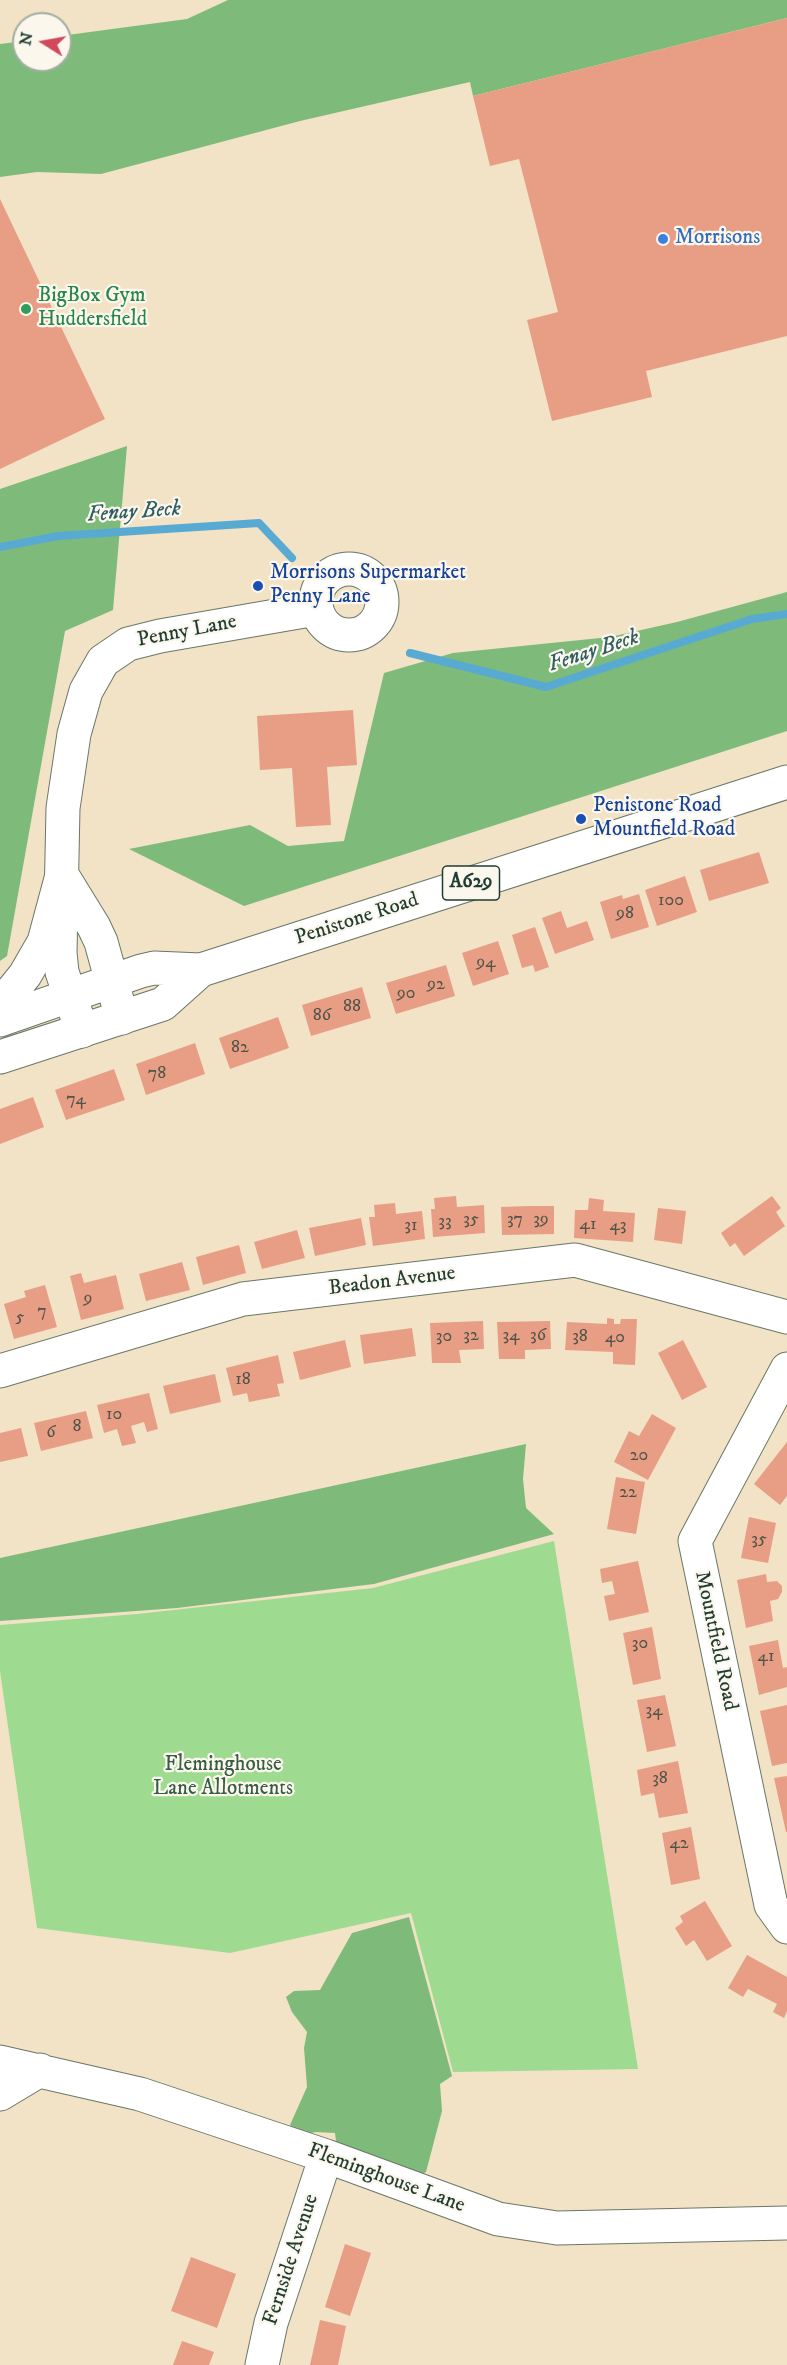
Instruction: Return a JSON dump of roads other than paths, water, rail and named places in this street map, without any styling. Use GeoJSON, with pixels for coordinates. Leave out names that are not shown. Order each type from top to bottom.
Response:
{"type":"FeatureCollection","features":[{"type":"Feature","properties":{"kind":"main road","name":"Penny Lane"},"geometry":{"type":"LineString","coordinates":[[82,1031],[62,972],[60,953],[63,808],[74,734],[86,691],[103,661],[128,644],[160,636],[316,609]]}},
{"type":"Feature","properties":{"kind":"main road","name":"Penistone Road"},"geometry":{"type":"LineString","coordinates":[[0,1020],[69,994],[154,968],[201,970],[786,788]]}},
{"type":"Feature","properties":{"kind":"main road"},"geometry":{"type":"LineString","coordinates":[[62,875],[94,927],[122,1018]]}},
{"type":"Feature","properties":{"kind":"main road"},"geometry":{"type":"LineString","coordinates":[[0,1006],[25,975],[44,942],[62,875]]}},
{"type":"Feature","properties":{"kind":"main road","name":"Penistone Road"},"geometry":{"type":"LineString","coordinates":[[0,1057],[163,1004],[201,970]]}},
{"type":"Feature","properties":{"kind":"main road","name":"Beadon Avenue"},"geometry":{"type":"LineString","coordinates":[[0,1371],[243,1299],[575,1260],[787,1317]]}},
{"type":"Feature","properties":{"kind":"main road","name":"Mountfield Road"},"geometry":{"type":"LineString","coordinates":[[787,1369],[695,1542],[771,1905],[787,1927]]}},
{"type":"Feature","properties":{"kind":"main road","name":"Fleminghouse Lane"},"geometry":{"type":"LineString","coordinates":[[0,2062],[140,2094],[326,2156],[498,2219],[557,2228],[787,2223]]}},
{"type":"Feature","properties":{"kind":"main road"},"geometry":{"type":"LineString","coordinates":[[0,2094],[40,2070]]}},
{"type":"Feature","properties":{"kind":"main road","name":"Fernside Avenue"},"geometry":{"type":"LineString","coordinates":[[262,2365],[271,2323],[326,2156]]}},
{"type":"Feature","properties":{"kind":"waterway","name":"Fenay Beck"},"geometry":{"type":"LineString","coordinates":[[0,547],[58,536],[259,523],[292,558]]}},
{"type":"Feature","properties":{"kind":"waterway","name":"Fenay Beck"},"geometry":{"type":"LineString","coordinates":[[410,653],[546,687],[752,619],[787,614]]}},
{"type":"Feature","properties":{"kind":"place","name":"Morrisons"},"geometry":{"type":"Point","coordinates":[663,239]}},
{"type":"Feature","properties":{"kind":"place","name":"BigBox Gym Huddersfield"},"geometry":{"type":"Point","coordinates":[26,309]}},
{"type":"Feature","properties":{"kind":"place","name":"Morrisons Supermarket Penny Lane"},"geometry":{"type":"Point","coordinates":[258,586]}},
{"type":"Feature","properties":{"kind":"place","name":"Penistone Road Mountfield Road"},"geometry":{"type":"Point","coordinates":[581,819]}},
{"type":"Feature","properties":{"kind":"park label","name":"Fleminghouse Lane Allotments"},"geometry":{"type":"Point","coordinates":[223,1778]}}]}
